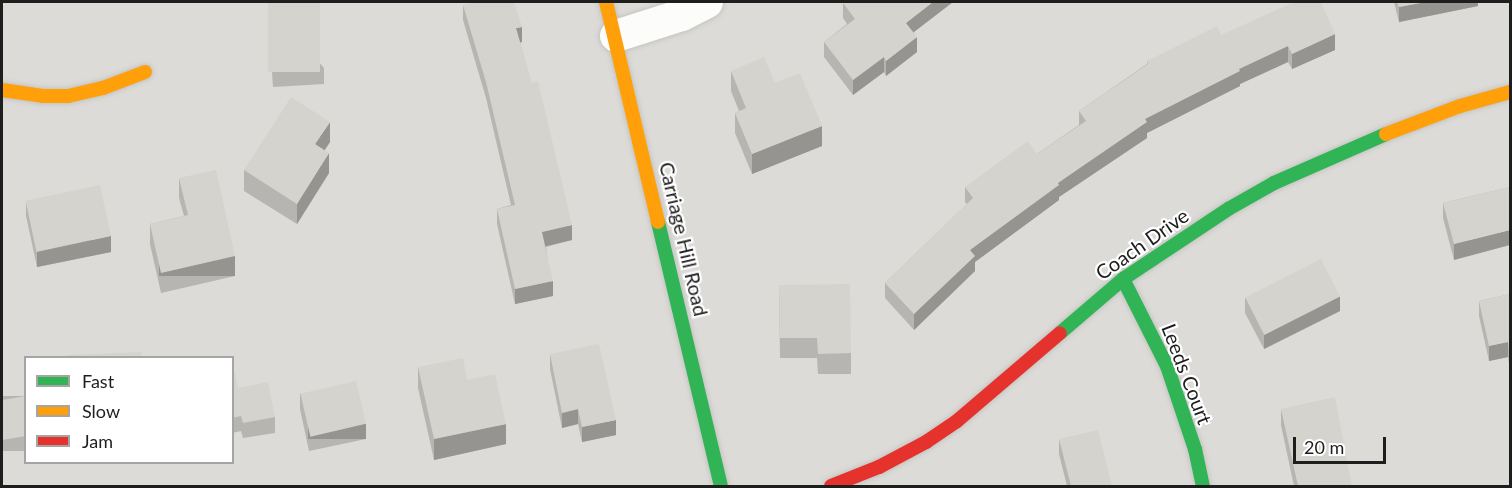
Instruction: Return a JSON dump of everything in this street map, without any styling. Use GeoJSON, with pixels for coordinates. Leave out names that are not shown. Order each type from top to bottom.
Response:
{"type":"FeatureCollection","features":[{"type":"Feature","properties":{"kind":"street","name":"Carriage Hill Road"},"geometry":{"type":"LineString","coordinates":[[606,2],[616,36],[721,486]]}},
{"type":"Feature","properties":{"kind":"street"},"geometry":{"type":"LineString","coordinates":[[616,36],[682,15],[707,2]]}},
{"type":"Feature","properties":{"kind":"street"},"geometry":{"type":"LineString","coordinates":[[2,90],[43,96],[69,96],[103,88],[145,72]]}},
{"type":"Feature","properties":{"kind":"street","name":"Coach Drive"},"geometry":{"type":"LineString","coordinates":[[831,486],[879,467],[926,442],[957,421],[1038,349],[1123,279],[1181,238],[1274,183],[1368,141],[1460,106],[1510,92]]}},
{"type":"Feature","properties":{"kind":"street","name":"Leeds Court"},"geometry":{"type":"LineString","coordinates":[[1123,279],[1167,366],[1195,449],[1203,486]]}},
{"type":"Feature","properties":{"kind":"shaded area"},"geometry":{"type":"Polygon","coordinates":[[[2,2],[1510,2],[1510,486],[2,486],[2,2]]]}},
{"type":"Feature","properties":{"kind":"building"},"geometry":{"type":"Polygon","coordinates":[[[268,2],[320,2],[320,72],[268,72],[268,2]]]}},
{"type":"Feature","properties":{"kind":"building"},"geometry":{"type":"Polygon","coordinates":[[[474,2],[514,2],[522,27],[516,28],[532,83],[538,81],[572,225],[542,232],[553,281],[515,289],[497,209],[515,205],[486,82],[463,5],[474,2]]]}},
{"type":"Feature","properties":{"kind":"building"},"geometry":{"type":"Polygon","coordinates":[[[844,2],[933,2],[906,23],[917,37],[886,61],[884,57],[853,80],[824,42],[855,19],[844,2]]]}},
{"type":"Feature","properties":{"kind":"building"},"geometry":{"type":"Polygon","coordinates":[[[1294,2],[1321,2],[1335,34],[1292,54],[1288,46],[1145,119],[1147,122],[1058,183],[1059,185],[970,250],[975,256],[914,314],[885,283],[973,198],[965,187],[1028,141],[1037,154],[1086,121],[1079,111],[1148,64],[1147,61],[1217,26],[1221,35],[1294,2]]]}},
{"type":"Feature","properties":{"kind":"building"},"geometry":{"type":"Polygon","coordinates":[[[1397,2],[1426,2],[1399,7],[1397,2]]]}},
{"type":"Feature","properties":{"kind":"building"},"geometry":{"type":"Polygon","coordinates":[[[764,57],[775,83],[800,73],[822,126],[752,154],[735,113],[746,108],[731,71],[764,57]]]}},
{"type":"Feature","properties":{"kind":"building"},"geometry":{"type":"Polygon","coordinates":[[[291,97],[330,122],[315,144],[329,153],[297,204],[244,170],[291,97]]]}},
{"type":"Feature","properties":{"kind":"building"},"geometry":{"type":"Polygon","coordinates":[[[216,170],[235,256],[161,273],[150,224],[188,215],[179,178],[216,170]]]}},
{"type":"Feature","properties":{"kind":"building"},"geometry":{"type":"Polygon","coordinates":[[[100,185],[111,236],[36,252],[26,201],[100,185]]]}},
{"type":"Feature","properties":{"kind":"building"},"geometry":{"type":"Polygon","coordinates":[[[1510,187],[1510,230],[1454,244],[1443,203],[1510,187]]]}},
{"type":"Feature","properties":{"kind":"building"},"geometry":{"type":"Polygon","coordinates":[[[1321,259],[1340,296],[1264,335],[1245,298],[1321,259]]]}},
{"type":"Feature","properties":{"kind":"building"},"geometry":{"type":"Polygon","coordinates":[[[850,284],[851,353],[818,354],[817,338],[780,338],[779,285],[850,284]]]}},
{"type":"Feature","properties":{"kind":"building"},"geometry":{"type":"Polygon","coordinates":[[[1510,294],[1510,356],[1508,342],[1489,346],[1479,301],[1510,294]]]}},
{"type":"Feature","properties":{"kind":"building"},"geometry":{"type":"Polygon","coordinates":[[[599,344],[616,420],[582,427],[578,409],[562,413],[550,354],[599,344]]]}},
{"type":"Feature","properties":{"kind":"building"},"geometry":{"type":"Polygon","coordinates":[[[141,352],[142,356],[66,356],[141,352]]]}},
{"type":"Feature","properties":{"kind":"building"},"geometry":{"type":"Polygon","coordinates":[[[463,358],[467,380],[495,374],[506,424],[434,439],[418,367],[463,358]]]}},
{"type":"Feature","properties":{"kind":"building"},"geometry":{"type":"Polygon","coordinates":[[[234,373],[238,388],[268,382],[275,417],[243,423],[241,416],[234,418],[234,373]]]}},
{"type":"Feature","properties":{"kind":"building"},"geometry":{"type":"Polygon","coordinates":[[[356,381],[366,424],[310,437],[300,394],[356,381]]]}},
{"type":"Feature","properties":{"kind":"building"},"geometry":{"type":"Polygon","coordinates":[[[24,396],[24,436],[2,440],[2,400],[24,396]]]}},
{"type":"Feature","properties":{"kind":"building"},"geometry":{"type":"Polygon","coordinates":[[[1335,397],[1352,486],[1298,486],[1281,409],[1335,397]]]}},
{"type":"Feature","properties":{"kind":"building"},"geometry":{"type":"Polygon","coordinates":[[[1098,430],[1112,486],[1071,486],[1059,439],[1098,430]]]}},
{"type":"Feature","properties":{"kind":"traffic: fast"},"geometry":{"type":"LineString","coordinates":[[1060,333],[1123,279],[1230,208],[1274,183],[1386,134]]}},
{"type":"Feature","properties":{"kind":"traffic: fast"},"geometry":{"type":"LineString","coordinates":[[658,222],[721,486]]}},
{"type":"Feature","properties":{"kind":"traffic: fast"},"geometry":{"type":"LineString","coordinates":[[1123,279],[1167,366],[1195,449],[1203,486]]}},
{"type":"Feature","properties":{"kind":"traffic: slow"},"geometry":{"type":"LineString","coordinates":[[606,2],[658,222]]}},
{"type":"Feature","properties":{"kind":"traffic: slow"},"geometry":{"type":"LineString","coordinates":[[2,90],[43,96],[68,96],[103,88],[145,72]]}},
{"type":"Feature","properties":{"kind":"traffic: slow"},"geometry":{"type":"LineString","coordinates":[[1386,134],[1460,106],[1510,92]]}},
{"type":"Feature","properties":{"kind":"traffic: jam"},"geometry":{"type":"LineString","coordinates":[[831,486],[879,467],[926,442],[957,421],[1060,333]]}}]}
